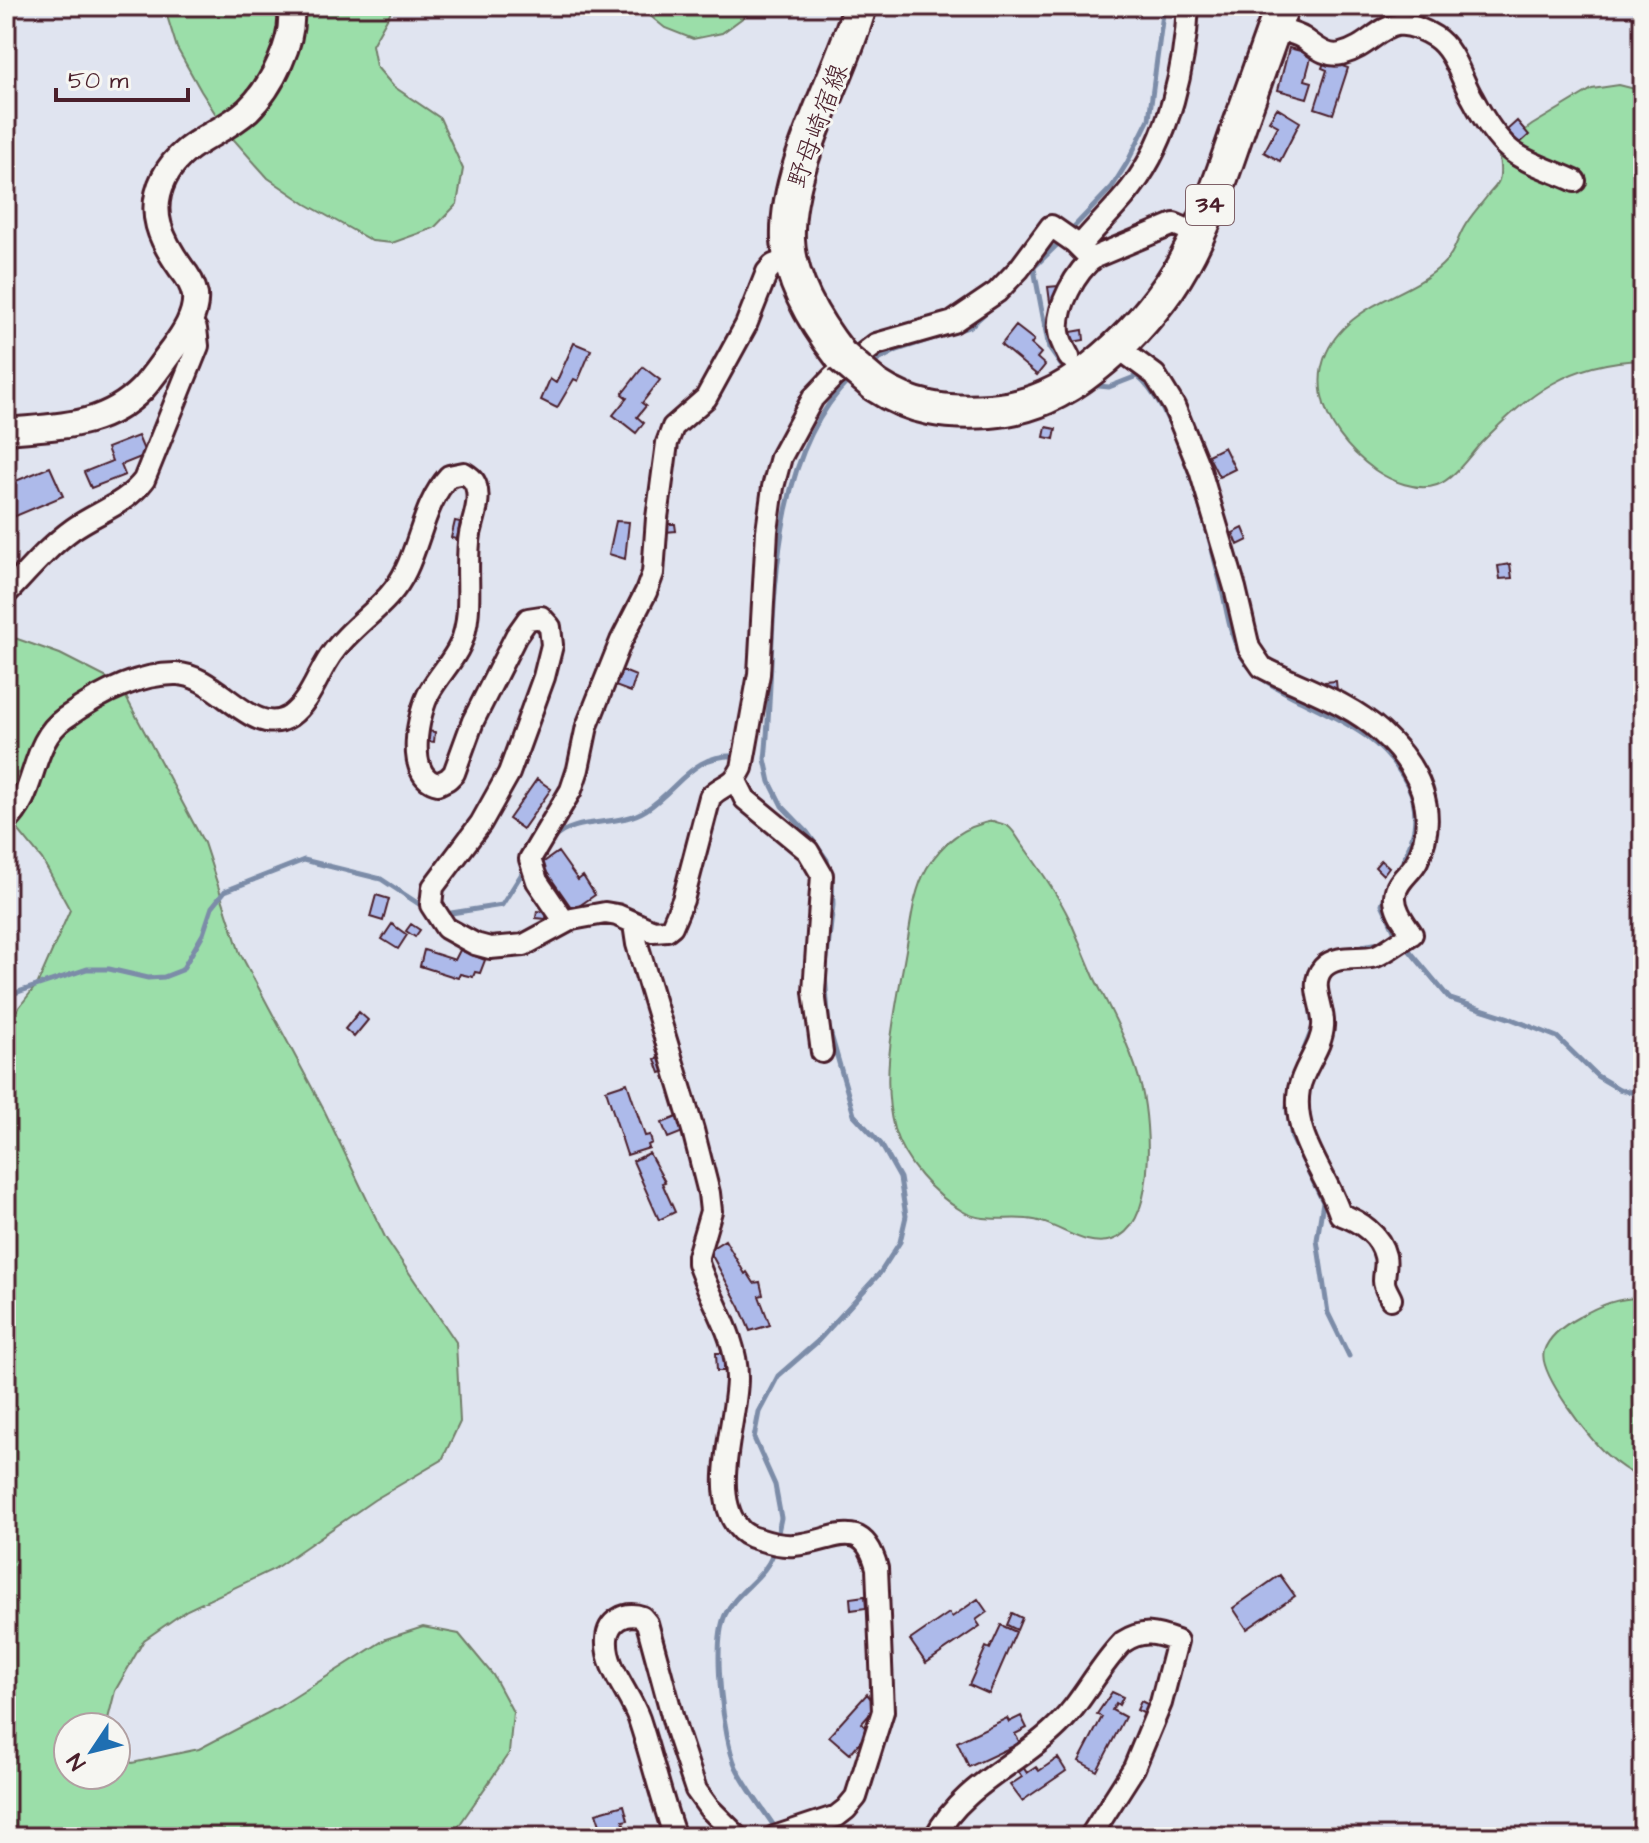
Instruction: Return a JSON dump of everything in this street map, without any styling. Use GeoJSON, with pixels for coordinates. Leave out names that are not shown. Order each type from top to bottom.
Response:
{"type":"FeatureCollection","features":[{"type":"Feature","properties":{"kind":"main road","name":"野母崎宿線"},"geometry":{"type":"LineString","coordinates":[[860,6],[802,160],[792,197],[788,240],[791,258],[809,307],[841,356],[875,385],[902,401],[946,413],[1003,410],[1036,402],[1075,372],[1117,347],[1137,328],[1170,286],[1198,234],[1219,184],[1278,17]]}},
{"type":"Feature","properties":{"kind":"street"},"geometry":{"type":"LineString","coordinates":[[6,431],[87,423],[120,407],[143,388],[181,338],[194,310],[195,293],[162,240],[155,218],[163,179],[177,158],[200,139],[248,110],[285,53],[292,19],[290,6]]}},
{"type":"Feature","properties":{"kind":"street"},"geometry":{"type":"LineString","coordinates":[[1075,245],[1131,189],[1154,153],[1180,68],[1186,41],[1188,6]]}},
{"type":"Feature","properties":{"kind":"street"},"geometry":{"type":"LineString","coordinates":[[1278,17],[1313,47],[1330,54],[1341,54],[1354,48],[1386,26],[1400,24],[1438,38],[1454,59],[1473,99],[1498,139],[1512,152],[1575,181]]}},
{"type":"Feature","properties":{"kind":"street"},"geometry":{"type":"LineString","coordinates":[[1075,245],[1174,224],[1198,234]]}},
{"type":"Feature","properties":{"kind":"street"},"geometry":{"type":"LineString","coordinates":[[822,1052],[814,992],[822,875],[808,851],[745,799],[739,774],[747,747],[759,674],[767,531],[781,457],[813,398],[833,377],[876,344],[953,322],[970,312],[997,292],[1019,269],[1051,226],[1075,245],[1086,264],[1071,290],[1059,321],[1062,342],[1075,372]]}},
{"type":"Feature","properties":{"kind":"street"},"geometry":{"type":"LineString","coordinates":[[565,922],[531,865],[571,790],[587,726],[621,641],[653,573],[667,443],[673,427],[706,398],[746,325],[767,272],[773,265],[791,258]]}},
{"type":"Feature","properties":{"kind":"street"},"geometry":{"type":"LineString","coordinates":[[6,594],[74,528],[135,492],[144,480],[198,346],[196,329],[189,320]]}},
{"type":"Feature","properties":{"kind":"street"},"geometry":{"type":"LineString","coordinates":[[1117,347],[1155,375],[1174,406],[1200,470],[1235,588],[1243,631],[1255,658],[1272,672],[1360,715],[1399,750],[1422,786],[1427,826],[1424,844],[1415,864],[1396,887],[1395,896],[1399,913],[1412,934],[1374,956],[1356,956],[1331,962],[1324,967],[1317,981],[1323,1030],[1299,1089],[1303,1137],[1332,1190],[1340,1214],[1360,1221],[1379,1243],[1386,1265],[1384,1282],[1391,1299]]}},
{"type":"Feature","properties":{"kind":"street"},"geometry":{"type":"LineString","coordinates":[[6,822],[15,814],[26,792],[44,741],[52,729],[97,698],[134,682],[179,674],[206,684],[258,721],[272,723],[293,714],[310,693],[335,649],[396,589],[434,499],[449,476],[464,473],[472,478],[477,498],[466,568],[467,617],[460,645],[430,691],[424,706],[417,741],[417,762],[425,778],[438,784],[454,773],[473,721],[511,644],[528,619],[541,617],[547,621],[552,645],[540,689],[509,773],[481,823],[433,887],[431,905],[440,919],[475,944],[490,948],[524,945],[565,922],[605,913],[661,932],[672,926],[683,900],[710,797],[739,774]]}},
{"type":"Feature","properties":{"kind":"street"},"geometry":{"type":"LineString","coordinates":[[634,924],[637,944],[709,1193],[711,1211],[698,1263],[729,1333],[735,1357],[737,1379],[724,1491],[726,1505],[740,1530],[748,1536],[774,1544],[797,1545],[835,1534],[856,1536],[873,1551],[877,1568],[883,1711],[856,1797],[837,1816],[781,1835]]}},
{"type":"Feature","properties":{"kind":"street"},"geometry":{"type":"LineString","coordinates":[[675,1837],[638,1716],[608,1654],[606,1640],[612,1625],[619,1617],[628,1614],[642,1617],[647,1623],[676,1730],[699,1796],[738,1837]]}},
{"type":"Feature","properties":{"kind":"street"},"geometry":{"type":"LineString","coordinates":[[935,1837],[944,1820],[974,1789],[1052,1732],[1123,1642],[1132,1636],[1154,1632],[1177,1641],[1161,1703],[1134,1768],[1090,1837]]}},
{"type":"Feature","properties":{"kind":"green space"},"geometry":{"type":"Polygon","coordinates":[[[164,6],[394,6],[372,45],[376,66],[393,86],[440,118],[463,169],[457,204],[434,228],[392,243],[372,241],[306,204],[268,178],[227,132],[177,48],[164,6]]]}},
{"type":"Feature","properties":{"kind":"green space"},"geometry":{"type":"Polygon","coordinates":[[[638,6],[756,6],[722,33],[693,39],[665,28],[638,6]]]}},
{"type":"Feature","properties":{"kind":"green space"},"geometry":{"type":"Polygon","coordinates":[[[1619,85],[1643,91],[1643,360],[1593,367],[1572,374],[1534,395],[1481,443],[1455,473],[1437,485],[1413,486],[1381,474],[1355,453],[1339,435],[1328,415],[1322,394],[1321,373],[1326,353],[1339,333],[1359,315],[1423,280],[1446,261],[1468,220],[1498,182],[1498,150],[1532,125],[1592,89],[1619,85]]]}},
{"type":"Feature","properties":{"kind":"green space"},"geometry":{"type":"Polygon","coordinates":[[[6,635],[60,654],[119,684],[204,843],[240,953],[325,1112],[385,1237],[456,1342],[460,1422],[442,1460],[374,1500],[274,1569],[187,1610],[144,1640],[115,1691],[110,1711],[52,1711],[52,1791],[132,1791],[132,1763],[199,1749],[279,1707],[386,1639],[423,1627],[459,1634],[493,1675],[513,1712],[509,1753],[458,1827],[428,1837],[6,1837],[6,1024],[38,983],[70,910],[42,859],[6,815],[6,635]]]}},
{"type":"Feature","properties":{"kind":"green space"},"geometry":{"type":"Polygon","coordinates":[[[993,821],[1013,831],[1059,899],[1122,1033],[1142,1090],[1148,1149],[1143,1196],[1137,1216],[1127,1231],[1112,1240],[1090,1241],[1038,1221],[986,1218],[962,1211],[921,1176],[905,1153],[894,1129],[888,1085],[891,1039],[919,887],[927,868],[947,843],[963,831],[993,821]]]}},
{"type":"Feature","properties":{"kind":"green space"},"geometry":{"type":"Polygon","coordinates":[[[1643,1298],[1643,1479],[1607,1455],[1589,1436],[1549,1374],[1544,1351],[1558,1331],[1587,1313],[1618,1300],[1643,1298]]]}},
{"type":"Feature","properties":{"kind":"building"},"geometry":{"type":"Polygon","coordinates":[[[1289,48],[1312,54],[1305,80],[1312,82],[1307,98],[1278,90],[1289,48]]]}},
{"type":"Feature","properties":{"kind":"building"},"geometry":{"type":"Polygon","coordinates":[[[1325,60],[1348,68],[1333,114],[1315,108],[1327,70],[1322,68],[1325,60]]]}},
{"type":"Feature","properties":{"kind":"building"},"geometry":{"type":"Polygon","coordinates":[[[1277,108],[1300,122],[1280,161],[1264,152],[1278,126],[1269,121],[1277,108]]]}},
{"type":"Feature","properties":{"kind":"building"},"geometry":{"type":"Polygon","coordinates":[[[1517,121],[1529,135],[1519,144],[1507,130],[1517,121]]]}},
{"type":"Feature","properties":{"kind":"building"},"geometry":{"type":"Polygon","coordinates":[[[1058,286],[1059,301],[1050,302],[1048,287],[1058,286]]]}},
{"type":"Feature","properties":{"kind":"building"},"geometry":{"type":"Polygon","coordinates":[[[1016,326],[1034,340],[1031,344],[1041,353],[1037,358],[1045,365],[1037,375],[1001,345],[1016,326]]]}},
{"type":"Feature","properties":{"kind":"building"},"geometry":{"type":"Polygon","coordinates":[[[1083,330],[1084,340],[1072,342],[1071,332],[1083,330]]]}},
{"type":"Feature","properties":{"kind":"building"},"geometry":{"type":"Polygon","coordinates":[[[574,343],[591,350],[578,381],[574,379],[557,408],[541,400],[550,379],[556,383],[574,343]]]}},
{"type":"Feature","properties":{"kind":"building"},"geometry":{"type":"Polygon","coordinates":[[[643,367],[660,380],[642,403],[646,406],[637,417],[644,423],[636,433],[613,415],[627,398],[622,394],[643,367]]]}},
{"type":"Feature","properties":{"kind":"building"},"geometry":{"type":"Polygon","coordinates":[[[1046,427],[1056,429],[1054,439],[1044,437],[1046,427]]]}},
{"type":"Feature","properties":{"kind":"building"},"geometry":{"type":"Polygon","coordinates":[[[138,436],[146,455],[121,465],[125,475],[91,488],[84,472],[112,461],[107,448],[138,436]]]}},
{"type":"Feature","properties":{"kind":"building"},"geometry":{"type":"Polygon","coordinates":[[[1224,447],[1235,469],[1219,477],[1208,455],[1224,447]]]}},
{"type":"Feature","properties":{"kind":"building"},"geometry":{"type":"Polygon","coordinates":[[[50,467],[63,496],[6,520],[6,485],[50,467]]]}},
{"type":"Feature","properties":{"kind":"building"},"geometry":{"type":"Polygon","coordinates":[[[455,521],[460,522],[457,539],[451,538],[455,521]]]}},
{"type":"Feature","properties":{"kind":"building"},"geometry":{"type":"Polygon","coordinates":[[[616,521],[629,522],[625,559],[609,554],[616,521]]]}},
{"type":"Feature","properties":{"kind":"building"},"geometry":{"type":"Polygon","coordinates":[[[665,524],[675,524],[676,531],[665,532],[665,524]]]}},
{"type":"Feature","properties":{"kind":"building"},"geometry":{"type":"Polygon","coordinates":[[[1243,528],[1248,540],[1238,545],[1233,533],[1243,528]]]}},
{"type":"Feature","properties":{"kind":"building"},"geometry":{"type":"Polygon","coordinates":[[[1510,564],[1512,578],[1500,579],[1498,566],[1510,564]]]}},
{"type":"Feature","properties":{"kind":"building"},"geometry":{"type":"Polygon","coordinates":[[[621,670],[636,676],[631,692],[615,686],[621,670]]]}},
{"type":"Feature","properties":{"kind":"building"},"geometry":{"type":"Polygon","coordinates":[[[1336,681],[1337,691],[1326,692],[1325,682],[1336,681]]]}},
{"type":"Feature","properties":{"kind":"building"},"geometry":{"type":"Polygon","coordinates":[[[427,731],[435,732],[434,742],[426,741],[427,731]]]}},
{"type":"Feature","properties":{"kind":"building"},"geometry":{"type":"Polygon","coordinates":[[[537,779],[551,789],[523,829],[509,819],[537,779]]]}},
{"type":"Feature","properties":{"kind":"building"},"geometry":{"type":"Polygon","coordinates":[[[558,852],[578,880],[583,876],[595,895],[573,910],[541,864],[558,852]]]}},
{"type":"Feature","properties":{"kind":"building"},"geometry":{"type":"Polygon","coordinates":[[[1381,860],[1389,867],[1383,875],[1375,867],[1381,860]]]}},
{"type":"Feature","properties":{"kind":"building"},"geometry":{"type":"Polygon","coordinates":[[[376,895],[389,899],[383,921],[370,917],[376,895]]]}},
{"type":"Feature","properties":{"kind":"building"},"geometry":{"type":"Polygon","coordinates":[[[537,911],[547,912],[546,919],[536,918],[537,911]]]}},
{"type":"Feature","properties":{"kind":"building"},"geometry":{"type":"Polygon","coordinates":[[[392,924],[407,935],[398,949],[382,939],[392,924]]]}},
{"type":"Feature","properties":{"kind":"building"},"geometry":{"type":"Polygon","coordinates":[[[411,924],[420,930],[415,937],[406,931],[411,924]]]}},
{"type":"Feature","properties":{"kind":"building"},"geometry":{"type":"Polygon","coordinates":[[[424,950],[455,960],[460,950],[485,960],[480,973],[475,972],[473,977],[460,974],[458,978],[420,966],[424,950]]]}},
{"type":"Feature","properties":{"kind":"building"},"geometry":{"type":"Polygon","coordinates":[[[359,1012],[368,1020],[354,1037],[345,1029],[359,1012]]]}},
{"type":"Feature","properties":{"kind":"building"},"geometry":{"type":"Polygon","coordinates":[[[662,1057],[666,1071],[660,1073],[655,1059],[662,1057]]]}},
{"type":"Feature","properties":{"kind":"building"},"geometry":{"type":"Polygon","coordinates":[[[627,1083],[645,1136],[650,1135],[652,1143],[648,1145],[649,1148],[627,1155],[606,1090],[627,1083]]]}},
{"type":"Feature","properties":{"kind":"building"},"geometry":{"type":"Polygon","coordinates":[[[677,1117],[683,1132],[668,1138],[662,1123],[677,1117]]]}},
{"type":"Feature","properties":{"kind":"building"},"geometry":{"type":"Polygon","coordinates":[[[649,1153],[665,1182],[662,1183],[675,1212],[659,1220],[633,1161],[649,1153]]]}},
{"type":"Feature","properties":{"kind":"building"},"geometry":{"type":"Polygon","coordinates":[[[725,1240],[745,1274],[747,1272],[754,1283],[760,1282],[763,1295],[759,1296],[770,1325],[750,1331],[709,1250],[725,1240]]]}},
{"type":"Feature","properties":{"kind":"building"},"geometry":{"type":"Polygon","coordinates":[[[716,1353],[724,1353],[724,1371],[717,1371],[716,1353]]]}},
{"type":"Feature","properties":{"kind":"building"},"geometry":{"type":"Polygon","coordinates":[[[1280,1575],[1295,1596],[1247,1629],[1233,1608],[1280,1575]]]}},
{"type":"Feature","properties":{"kind":"building"},"geometry":{"type":"Polygon","coordinates":[[[865,1596],[866,1608],[851,1610],[850,1598],[865,1596]]]}},
{"type":"Feature","properties":{"kind":"building"},"geometry":{"type":"Polygon","coordinates":[[[978,1599],[987,1612],[976,1620],[980,1626],[926,1663],[910,1640],[949,1613],[952,1617],[978,1599]]]}},
{"type":"Feature","properties":{"kind":"building"},"geometry":{"type":"Polygon","coordinates":[[[1012,1613],[1022,1618],[1017,1630],[1007,1625],[1012,1613]]]}},
{"type":"Feature","properties":{"kind":"building"},"geometry":{"type":"Polygon","coordinates":[[[1001,1625],[1016,1632],[989,1694],[969,1685],[986,1647],[990,1649],[1001,1625]]]}},
{"type":"Feature","properties":{"kind":"building"},"geometry":{"type":"Polygon","coordinates":[[[1112,1692],[1123,1697],[1112,1710],[1125,1717],[1097,1771],[1079,1761],[1102,1717],[1097,1714],[1112,1692]]]}},
{"type":"Feature","properties":{"kind":"building"},"geometry":{"type":"Polygon","coordinates":[[[867,1694],[877,1706],[862,1723],[868,1732],[850,1754],[829,1736],[867,1694]]]}},
{"type":"Feature","properties":{"kind":"building"},"geometry":{"type":"Polygon","coordinates":[[[1141,1701],[1151,1706],[1147,1715],[1137,1710],[1141,1701]]]}},
{"type":"Feature","properties":{"kind":"building"},"geometry":{"type":"Polygon","coordinates":[[[1021,1716],[1027,1728],[1015,1734],[1020,1743],[969,1767],[957,1742],[1007,1718],[1009,1722],[1021,1716]]]}},
{"type":"Feature","properties":{"kind":"building"},"geometry":{"type":"Polygon","coordinates":[[[1058,1758],[1066,1771],[1022,1801],[1010,1785],[1022,1777],[1018,1771],[1023,1767],[1027,1773],[1036,1767],[1039,1771],[1058,1758]]]}},
{"type":"Feature","properties":{"kind":"building"},"geometry":{"type":"Polygon","coordinates":[[[624,1805],[628,1820],[623,1821],[628,1837],[600,1837],[599,1832],[602,1831],[596,1813],[624,1805]]]}},
{"type":"Feature","properties":{"kind":"waterway"},"geometry":{"type":"LineString","coordinates":[[1068,233],[1112,187],[1149,119],[1164,6]]}},
{"type":"Feature","properties":{"kind":"waterway"},"geometry":{"type":"LineString","coordinates":[[1023,278],[1061,241]]}},
{"type":"Feature","properties":{"kind":"waterway"},"geometry":{"type":"LineString","coordinates":[[1034,269],[1049,348],[1066,372]]}},
{"type":"Feature","properties":{"kind":"waterway"},"geometry":{"type":"LineString","coordinates":[[869,365],[897,350],[971,326],[995,304]]}},
{"type":"Feature","properties":{"kind":"waterway"},"geometry":{"type":"LineString","coordinates":[[1088,385],[1109,387],[1137,376],[1165,414],[1198,499],[1232,633],[1246,663],[1269,683],[1360,732],[1398,769],[1412,797],[1415,819],[1411,841],[1397,872]]}},
{"type":"Feature","properties":{"kind":"waterway"},"geometry":{"type":"LineString","coordinates":[[777,1537],[781,1518],[775,1485],[754,1438],[759,1412],[778,1376],[817,1342],[880,1273],[900,1242],[906,1216],[900,1178],[881,1144],[854,1115],[829,1028],[825,975],[833,905],[827,860],[807,832],[782,806],[770,782],[765,759],[778,558],[787,507],[801,459],[821,415],[851,378]]}},
{"type":"Feature","properties":{"kind":"waterway"},"geometry":{"type":"LineString","coordinates":[[552,840],[572,827],[635,815],[658,801],[698,766],[724,756],[740,756]]}},
{"type":"Feature","properties":{"kind":"waterway"},"geometry":{"type":"LineString","coordinates":[[6,996],[87,969],[109,969],[148,978],[164,977],[182,970],[203,934],[212,907],[225,891],[304,860],[381,879],[425,908]]}},
{"type":"Feature","properties":{"kind":"waterway"},"geometry":{"type":"LineString","coordinates":[[445,914],[502,905],[526,867]]}},
{"type":"Feature","properties":{"kind":"waterway"},"geometry":{"type":"LineString","coordinates":[[1388,938],[1395,932],[1382,904],[1389,884]]}},
{"type":"Feature","properties":{"kind":"waterway"},"geometry":{"type":"LineString","coordinates":[[1327,954],[1380,943]]}},
{"type":"Feature","properties":{"kind":"waterway"},"geometry":{"type":"LineString","coordinates":[[1404,944],[1450,999],[1557,1037],[1597,1076],[1619,1089],[1643,1095]]}},
{"type":"Feature","properties":{"kind":"waterway"},"geometry":{"type":"LineString","coordinates":[[1293,1077],[1313,1027],[1307,984]]}},
{"type":"Feature","properties":{"kind":"waterway"},"geometry":{"type":"LineString","coordinates":[[1289,1095],[1287,1108],[1292,1138],[1323,1202],[1317,1240],[1328,1313],[1349,1356]]}},
{"type":"Feature","properties":{"kind":"waterway"},"geometry":{"type":"LineString","coordinates":[[775,1547],[766,1567],[725,1615],[721,1629],[719,1669],[723,1714],[731,1753],[750,1791],[776,1829]]}}]}
